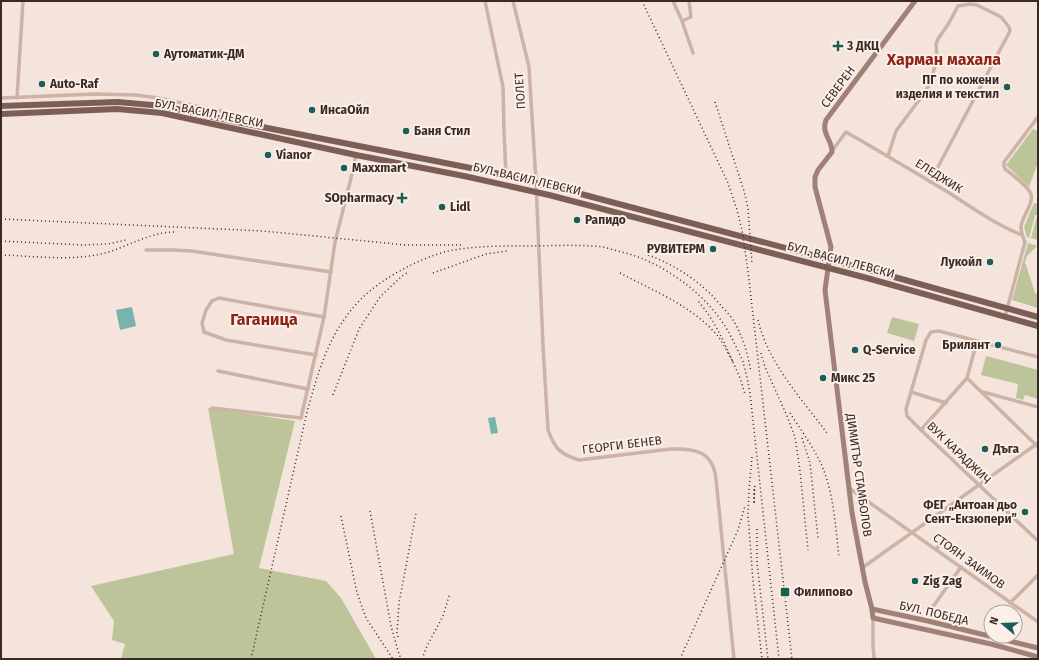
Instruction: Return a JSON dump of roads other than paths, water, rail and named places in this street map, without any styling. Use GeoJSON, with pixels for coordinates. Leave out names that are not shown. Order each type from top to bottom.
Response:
{"type":"FeatureCollection","features":[{"type":"Feature","properties":{"kind":"main road","name":"СЕВЕРЕН"},"geometry":{"type":"LineString","coordinates":[[832,152],[831,143],[825,134],[824,129],[826,120],[915,1]]}},
{"type":"Feature","properties":{"kind":"main road","name":"БУЛ. ВАСИЛ ЛЕВСКИ"},"geometry":{"type":"LineString","coordinates":[[1,106],[118,102],[164,106],[232,121],[476,169],[536,182],[869,270],[1038,317]]}},
{"type":"Feature","properties":{"kind":"main road","name":"БУЛ. ВАСИЛ ЛЕВСКИ"},"geometry":{"type":"LineString","coordinates":[[1,114],[117,109],[162,113],[536,192],[867,278],[1038,326]]}},
{"type":"Feature","properties":{"kind":"main road","name":"ДИМИТЪР СТАМБОЛОВ"},"geometry":{"type":"LineString","coordinates":[[832,152],[818,170],[814,182],[831,247],[825,293],[852,512],[862,568],[872,609],[872,618]]}},
{"type":"Feature","properties":{"kind":"main road","name":"БУЛ. ПОБЕДА"},"geometry":{"type":"LineString","coordinates":[[872,609],[1038,648]]}},
{"type":"Feature","properties":{"kind":"main road","name":"БУЛ. ПОБЕДА"},"geometry":{"type":"LineString","coordinates":[[872,618],[991,644],[1038,656]]}},
{"type":"Feature","properties":{"kind":"street"},"geometry":{"type":"LineString","coordinates":[[17,98],[23,1]]}},
{"type":"Feature","properties":{"kind":"street","name":"ПОЛЕТ"},"geometry":{"type":"LineString","coordinates":[[485,1],[503,87],[506,176]]}},
{"type":"Feature","properties":{"kind":"street","name":"ПОЛЕТ"},"geometry":{"type":"LineString","coordinates":[[513,1],[529,67],[536,182]]}},
{"type":"Feature","properties":{"kind":"street"},"geometry":{"type":"LineString","coordinates":[[673,1],[693,53]]}},
{"type":"Feature","properties":{"kind":"street"},"geometry":{"type":"LineString","coordinates":[[682,22],[691,17],[689,1]]}},
{"type":"Feature","properties":{"kind":"street"},"geometry":{"type":"LineString","coordinates":[[888,156],[896,131],[930,83],[937,59],[936,44],[958,6],[970,4],[978,6],[1001,17],[1009,27],[1010,31],[930,182]]}},
{"type":"Feature","properties":{"kind":"street"},"geometry":{"type":"LineString","coordinates":[[1,98],[95,94],[136,95],[225,112],[232,121],[231,128]]}},
{"type":"Feature","properties":{"kind":"street"},"geometry":{"type":"LineString","coordinates":[[1005,317],[1025,242],[1022,235],[1021,226],[1032,195],[1027,188],[1005,169],[1004,162],[1038,117]]}},
{"type":"Feature","properties":{"kind":"street","name":"ЕЛЕДЖИК"},"geometry":{"type":"LineString","coordinates":[[832,152],[846,132],[980,212],[1022,235]]}},
{"type":"Feature","properties":{"kind":"street"},"geometry":{"type":"LineString","coordinates":[[212,408],[301,418],[324,317],[336,242],[356,155]]}},
{"type":"Feature","properties":{"kind":"street","name":"ГЕОРГИ БЕНЕВ"},"geometry":{"type":"LineString","coordinates":[[536,182],[547,417],[548,430],[552,441],[559,451],[567,457],[579,460],[682,448],[704,454],[711,462],[715,471],[734,659]]}},
{"type":"Feature","properties":{"kind":"street"},"geometry":{"type":"LineString","coordinates":[[146,250],[192,251],[331,272]]}},
{"type":"Feature","properties":{"kind":"street"},"geometry":{"type":"LineString","coordinates":[[316,355],[226,340],[204,332],[202,323],[206,310],[212,301],[219,298],[324,317]]}},
{"type":"Feature","properties":{"kind":"street"},"geometry":{"type":"LineString","coordinates":[[946,403],[911,392],[926,340],[931,332],[939,331],[1038,357]]}},
{"type":"Feature","properties":{"kind":"street"},"geometry":{"type":"LineString","coordinates":[[921,430],[967,378],[977,341]]}},
{"type":"Feature","properties":{"kind":"street"},"geometry":{"type":"LineString","coordinates":[[218,371],[308,389]]}},
{"type":"Feature","properties":{"kind":"street"},"geometry":{"type":"LineString","coordinates":[[862,568],[1037,445],[967,378]]}},
{"type":"Feature","properties":{"kind":"street","name":"ВУК КАРАДЖИЧ"},"geometry":{"type":"LineString","coordinates":[[911,392],[906,409],[907,416],[1038,541]]}},
{"type":"Feature","properties":{"kind":"street"},"geometry":{"type":"LineString","coordinates":[[982,392],[1038,407]]}},
{"type":"Feature","properties":{"kind":"street","name":"СТОЯН ЗАИМОВ"},"geometry":{"type":"LineString","coordinates":[[849,488],[1038,622]]}},
{"type":"Feature","properties":{"kind":"street"},"geometry":{"type":"LineString","coordinates":[[936,549],[946,539]]}},
{"type":"Feature","properties":{"kind":"street"},"geometry":{"type":"LineString","coordinates":[[930,611],[961,567]]}},
{"type":"Feature","properties":{"kind":"street"},"geometry":{"type":"LineString","coordinates":[[1010,603],[1038,575]]}},
{"type":"Feature","properties":{"kind":"street","name":"ДИМИТЪР СТАМБОЛОВ"},"geometry":{"type":"LineString","coordinates":[[872,618],[874,659]]}},
{"type":"Feature","properties":{"kind":"water"},"geometry":{"type":"Polygon","coordinates":[[[132,307],[136,326],[120,330],[116,310],[132,307]]]}},
{"type":"Feature","properties":{"kind":"water"},"geometry":{"type":"Polygon","coordinates":[[[495,417],[498,433],[491,434],[488,418],[495,417]]]}},
{"type":"Feature","properties":{"kind":"railway"},"geometry":{"type":"LineString","coordinates":[[642,1],[728,183],[742,230],[748,271],[792,659]]}},
{"type":"Feature","properties":{"kind":"railway"},"geometry":{"type":"LineString","coordinates":[[715,102],[744,191],[748,208],[752,264]]}},
{"type":"Feature","properties":{"kind":"railway"},"geometry":{"type":"LineString","coordinates":[[1,219],[263,231],[406,245],[464,245]]}},
{"type":"Feature","properties":{"kind":"railway"},"geometry":{"type":"LineString","coordinates":[[1,255],[51,258],[89,256],[111,251],[157,234],[177,232]]}},
{"type":"Feature","properties":{"kind":"railway"},"geometry":{"type":"LineString","coordinates":[[1,241],[83,245],[108,244],[126,240]]}},
{"type":"Feature","properties":{"kind":"railway"},"geometry":{"type":"LineString","coordinates":[[251,659],[311,396],[326,352],[333,338],[350,312],[361,299],[390,276],[437,254],[457,249],[476,247],[573,245],[603,247],[636,256],[665,270],[688,286],[708,304],[731,336],[743,362],[750,393],[779,659]]}},
{"type":"Feature","properties":{"kind":"railway"},"geometry":{"type":"LineString","coordinates":[[433,273],[486,254],[507,251]]}},
{"type":"Feature","properties":{"kind":"railway"},"geometry":{"type":"LineString","coordinates":[[648,255],[680,270],[716,299],[735,323],[747,354],[751,372]]}},
{"type":"Feature","properties":{"kind":"railway"},"geometry":{"type":"LineString","coordinates":[[333,395],[359,329],[380,297],[407,273]]}},
{"type":"Feature","properties":{"kind":"railway"},"geometry":{"type":"LineString","coordinates":[[620,273],[672,300],[696,316],[717,335],[733,362],[713,322],[698,301]]}},
{"type":"Feature","properties":{"kind":"railway"},"geometry":{"type":"LineString","coordinates":[[758,320],[769,351],[786,380],[827,433]]}},
{"type":"Feature","properties":{"kind":"railway"},"geometry":{"type":"LineString","coordinates":[[761,353],[765,367],[795,437],[808,550]]}},
{"type":"Feature","properties":{"kind":"railway"},"geometry":{"type":"LineString","coordinates":[[733,362],[745,394]]}},
{"type":"Feature","properties":{"kind":"railway"},"geometry":{"type":"LineString","coordinates":[[790,413],[813,449],[824,471],[830,492],[836,525],[839,558]]}},
{"type":"Feature","properties":{"kind":"railway"},"geometry":{"type":"LineString","coordinates":[[802,438],[810,463],[818,538]]}},
{"type":"Feature","properties":{"kind":"railway"},"geometry":{"type":"LineString","coordinates":[[752,457],[748,515],[753,581],[762,659]]}},
{"type":"Feature","properties":{"kind":"railway"},"geometry":{"type":"LineString","coordinates":[[754,489],[754,504],[755,483]]}},
{"type":"Feature","properties":{"kind":"railway"},"geometry":{"type":"LineString","coordinates":[[680,659],[738,530],[745,506]]}},
{"type":"Feature","properties":{"kind":"railway"},"geometry":{"type":"LineString","coordinates":[[370,511],[391,626],[401,659]]}},
{"type":"Feature","properties":{"kind":"railway"},"geometry":{"type":"LineString","coordinates":[[398,637],[399,603],[416,513]]}},
{"type":"Feature","properties":{"kind":"railway"},"geometry":{"type":"LineString","coordinates":[[341,516],[357,593],[366,618],[393,659]]}},
{"type":"Feature","properties":{"kind":"railway"},"geometry":{"type":"LineString","coordinates":[[757,529],[757,562],[768,659]]}},
{"type":"Feature","properties":{"kind":"railway"},"geometry":{"type":"LineString","coordinates":[[422,659],[427,646],[443,616],[450,593]]}},
{"type":"Feature","properties":{"kind":"place","name":"3 ДКЦ"},"geometry":{"type":"Point","coordinates":[838,46]}},
{"type":"Feature","properties":{"kind":"place","name":"Аутоматик-ДМ"},"geometry":{"type":"Point","coordinates":[156,54]}},
{"type":"Feature","properties":{"kind":"place","name":"Auto-Raf"},"geometry":{"type":"Point","coordinates":[42,84]}},
{"type":"Feature","properties":{"kind":"place","name":"ПГ по кожени изделия и текстил"},"geometry":{"type":"Point","coordinates":[1007,87]}},
{"type":"Feature","properties":{"kind":"place","name":"ИнсаОйл"},"geometry":{"type":"Point","coordinates":[312,110]}},
{"type":"Feature","properties":{"kind":"place","name":"Баня Стил"},"geometry":{"type":"Point","coordinates":[406,131]}},
{"type":"Feature","properties":{"kind":"place","name":"Vianor"},"geometry":{"type":"Point","coordinates":[268,155]}},
{"type":"Feature","properties":{"kind":"place","name":"Maxxmart"},"geometry":{"type":"Point","coordinates":[344,168]}},
{"type":"Feature","properties":{"kind":"place","name":"SOpharmacy"},"geometry":{"type":"Point","coordinates":[402,198]}},
{"type":"Feature","properties":{"kind":"place","name":"Lidl"},"geometry":{"type":"Point","coordinates":[442,207]}},
{"type":"Feature","properties":{"kind":"place","name":"Рапидо"},"geometry":{"type":"Point","coordinates":[577,220]}},
{"type":"Feature","properties":{"kind":"place","name":"РУВИТЕРМ"},"geometry":{"type":"Point","coordinates":[713,249]}},
{"type":"Feature","properties":{"kind":"place","name":"Лукойл"},"geometry":{"type":"Point","coordinates":[990,262]}},
{"type":"Feature","properties":{"kind":"place","name":"Брилянт"},"geometry":{"type":"Point","coordinates":[998,345]}},
{"type":"Feature","properties":{"kind":"place","name":"Q-Service"},"geometry":{"type":"Point","coordinates":[855,350]}},
{"type":"Feature","properties":{"kind":"place","name":"Микс 25"},"geometry":{"type":"Point","coordinates":[823,378]}},
{"type":"Feature","properties":{"kind":"place","name":"Дъга"},"geometry":{"type":"Point","coordinates":[985,449]}},
{"type":"Feature","properties":{"kind":"place","name":"ФЕГ „Антоан дьо Сент-Екзюпери”"},"geometry":{"type":"Point","coordinates":[1025,512]}},
{"type":"Feature","properties":{"kind":"place","name":"Zig Zag"},"geometry":{"type":"Point","coordinates":[915,581]}},
{"type":"Feature","properties":{"kind":"place","name":"Филипово"},"geometry":{"type":"Point","coordinates":[785,592]}},
{"type":"Feature","properties":{"kind":"district","name":"Харман махала"},"geometry":{"type":"Point","coordinates":[944,59]}},
{"type":"Feature","properties":{"kind":"district","name":"Гаганица"},"geometry":{"type":"Point","coordinates":[264,319]}}]}
